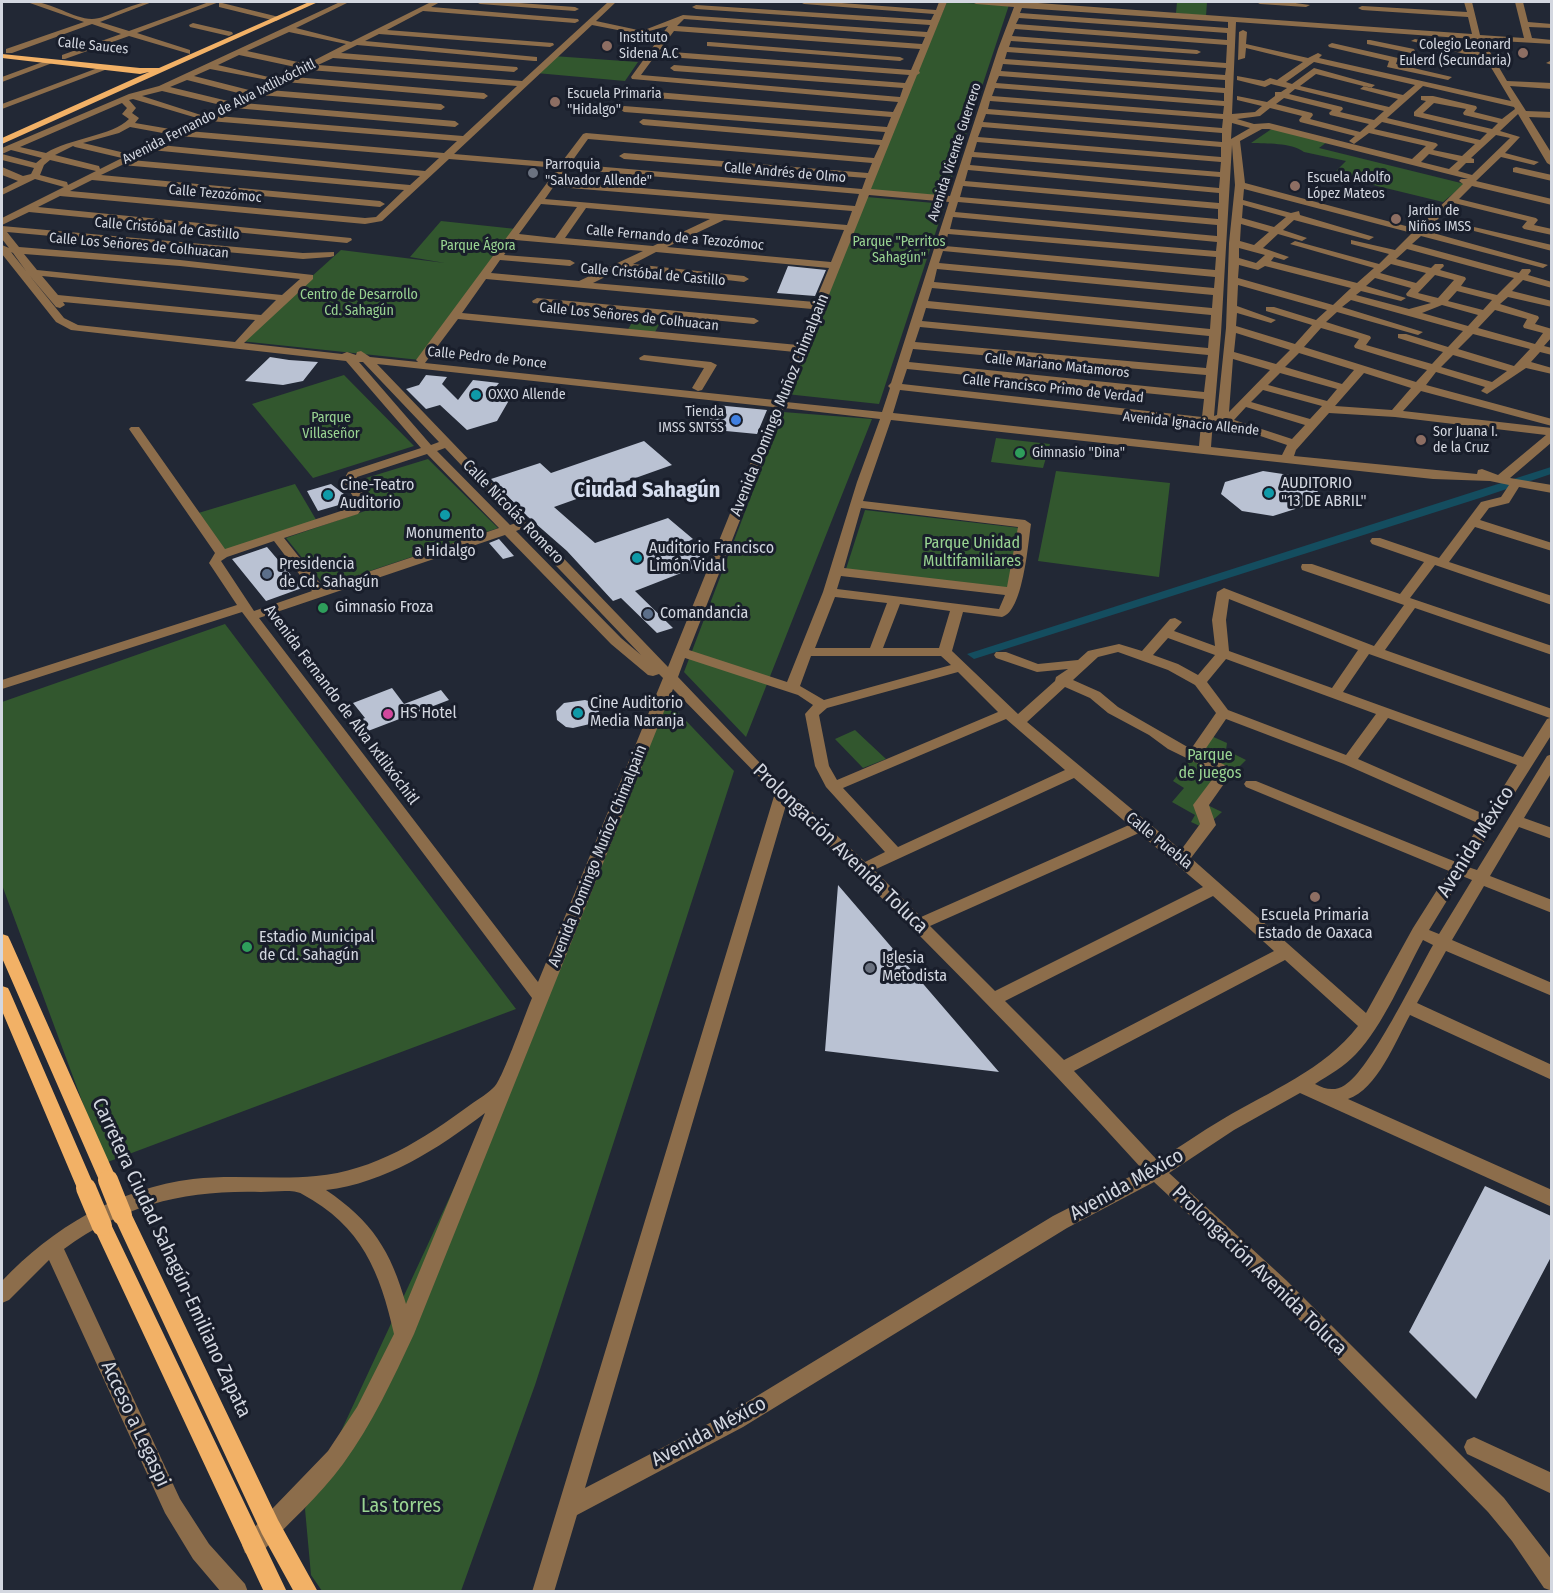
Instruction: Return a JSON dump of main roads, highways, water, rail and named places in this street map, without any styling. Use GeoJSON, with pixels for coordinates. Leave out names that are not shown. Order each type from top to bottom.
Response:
{"type":"FeatureCollection","features":[{"type":"Feature","properties":{"kind":"main road"},"geometry":{"type":"LineString","coordinates":[[2,135],[187,55],[302,2]]}},
{"type":"Feature","properties":{"kind":"main road"},"geometry":{"type":"LineString","coordinates":[[4,147],[229,34],[314,2]]}},
{"type":"Feature","properties":{"kind":"main road","name":"Calle Sauces"},"geometry":{"type":"LineString","coordinates":[[4,53],[51,62],[106,68],[149,63],[187,55]]}},
{"type":"Feature","properties":{"kind":"main road","name":"Calle Sauces"},"geometry":{"type":"LineString","coordinates":[[4,53],[65,57],[123,67]]}},
{"type":"Feature","properties":{"kind":"main road"},"geometry":{"type":"LineString","coordinates":[[123,67],[150,70]]}},
{"type":"Feature","properties":{"kind":"main road","name":"Calle Sauces"},"geometry":{"type":"LineString","coordinates":[[123,67],[128,79]]}},
{"type":"Feature","properties":{"kind":"main road"},"geometry":{"type":"LineString","coordinates":[[110,94],[150,70]]}},
{"type":"Feature","properties":{"kind":"main road","name":"Carretera Ciudad Sahagún-Emiliano Zapata"},"geometry":{"type":"LineString","coordinates":[[2,940],[122,1215],[270,1527],[306,1592]]}},
{"type":"Feature","properties":{"kind":"main road"},"geometry":{"type":"LineString","coordinates":[[2,992],[102,1226],[276,1592]]}},
{"type":"Feature","properties":{"kind":"water"},"geometry":{"type":"Polygon","coordinates":[[[1551,467],[1551,474],[1483,497],[974,659],[967,654],[1551,467]]]}},
{"type":"Feature","properties":{"kind":"place","name":"Instituto Sidena A.C"},"geometry":{"type":"Point","coordinates":[607,46]}},
{"type":"Feature","properties":{"kind":"place","name":"Colegio Leonard Eulerd (Secundaria)"},"geometry":{"type":"Point","coordinates":[1523,53]}},
{"type":"Feature","properties":{"kind":"place","name":"Escuela Primaria \"Hidalgo\""},"geometry":{"type":"Point","coordinates":[555,102]}},
{"type":"Feature","properties":{"kind":"place","name":"Parroquia \"Salvador Allende\""},"geometry":{"type":"Point","coordinates":[533,173]}},
{"type":"Feature","properties":{"kind":"place","name":"Escuela Adolfo López Mateos"},"geometry":{"type":"Point","coordinates":[1295,186]}},
{"type":"Feature","properties":{"kind":"place","name":"Jardin de Niños IMSS"},"geometry":{"type":"Point","coordinates":[1396,219]}},
{"type":"Feature","properties":{"kind":"place","name":"OXXO Allende"},"geometry":{"type":"Point","coordinates":[476,395]}},
{"type":"Feature","properties":{"kind":"place","name":"Tienda IMSS SNTSS"},"geometry":{"type":"Point","coordinates":[736,420]}},
{"type":"Feature","properties":{"kind":"place","name":"Sor Juana I. de la Cruz"},"geometry":{"type":"Point","coordinates":[1421,440]}},
{"type":"Feature","properties":{"kind":"place","name":"Gimnasio \"Dina\""},"geometry":{"type":"Point","coordinates":[1020,453]}},
{"type":"Feature","properties":{"kind":"place","name":"AUDITORIO \"13 DE ABRIL\""},"geometry":{"type":"Point","coordinates":[1269,493]}},
{"type":"Feature","properties":{"kind":"place","name":"Cine-Teatro Auditorio"},"geometry":{"type":"Point","coordinates":[328,495]}},
{"type":"Feature","properties":{"kind":"place","name":"Monumento a Hidalgo"},"geometry":{"type":"Point","coordinates":[445,515]}},
{"type":"Feature","properties":{"kind":"place","name":"Auditorio Francisco Limón Vidal"},"geometry":{"type":"Point","coordinates":[637,558]}},
{"type":"Feature","properties":{"kind":"place","name":"Presidencia de Cd. Sahagún"},"geometry":{"type":"Point","coordinates":[267,574]}},
{"type":"Feature","properties":{"kind":"place","name":"Gimnasio Froza"},"geometry":{"type":"Point","coordinates":[323,608]}},
{"type":"Feature","properties":{"kind":"place","name":"Comandancia"},"geometry":{"type":"Point","coordinates":[648,614]}},
{"type":"Feature","properties":{"kind":"place","name":"Cine Auditorio Media Naranja"},"geometry":{"type":"Point","coordinates":[578,713]}},
{"type":"Feature","properties":{"kind":"place","name":"HS Hotel"},"geometry":{"type":"Point","coordinates":[388,714]}},
{"type":"Feature","properties":{"kind":"place","name":"Escuela Primaria Estado de Oaxaca"},"geometry":{"type":"Point","coordinates":[1315,897]}},
{"type":"Feature","properties":{"kind":"place","name":"Estadio Municipal de Cd. Sahagún"},"geometry":{"type":"Point","coordinates":[247,947]}},
{"type":"Feature","properties":{"kind":"place","name":"Iglesia Metodista"},"geometry":{"type":"Point","coordinates":[870,968]}},
{"type":"Feature","properties":{"kind":"district","name":"Ciudad Sahagún"},"geometry":{"type":"Point","coordinates":[647,491]}},
{"type":"Feature","properties":{"kind":"park label","name":"Parque Ágora"},"geometry":{"type":"Point","coordinates":[478,246]}},
{"type":"Feature","properties":{"kind":"park label","name":"Parque \"Perritos Sahagún\""},"geometry":{"type":"Point","coordinates":[899,250]}},
{"type":"Feature","properties":{"kind":"park label","name":"Centro de Desarrollo Cd. Sahagún"},"geometry":{"type":"Point","coordinates":[359,304]}},
{"type":"Feature","properties":{"kind":"park label","name":"Parque Villaseñor"},"geometry":{"type":"Point","coordinates":[331,426]}},
{"type":"Feature","properties":{"kind":"park label","name":"Parque Unidad Multifamiliares"},"geometry":{"type":"Point","coordinates":[972,553]}},
{"type":"Feature","properties":{"kind":"park label","name":"Parque de juegos"},"geometry":{"type":"Point","coordinates":[1210,765]}},
{"type":"Feature","properties":{"kind":"park label","name":"Las torres"},"geometry":{"type":"Point","coordinates":[401,1506]}}]}
